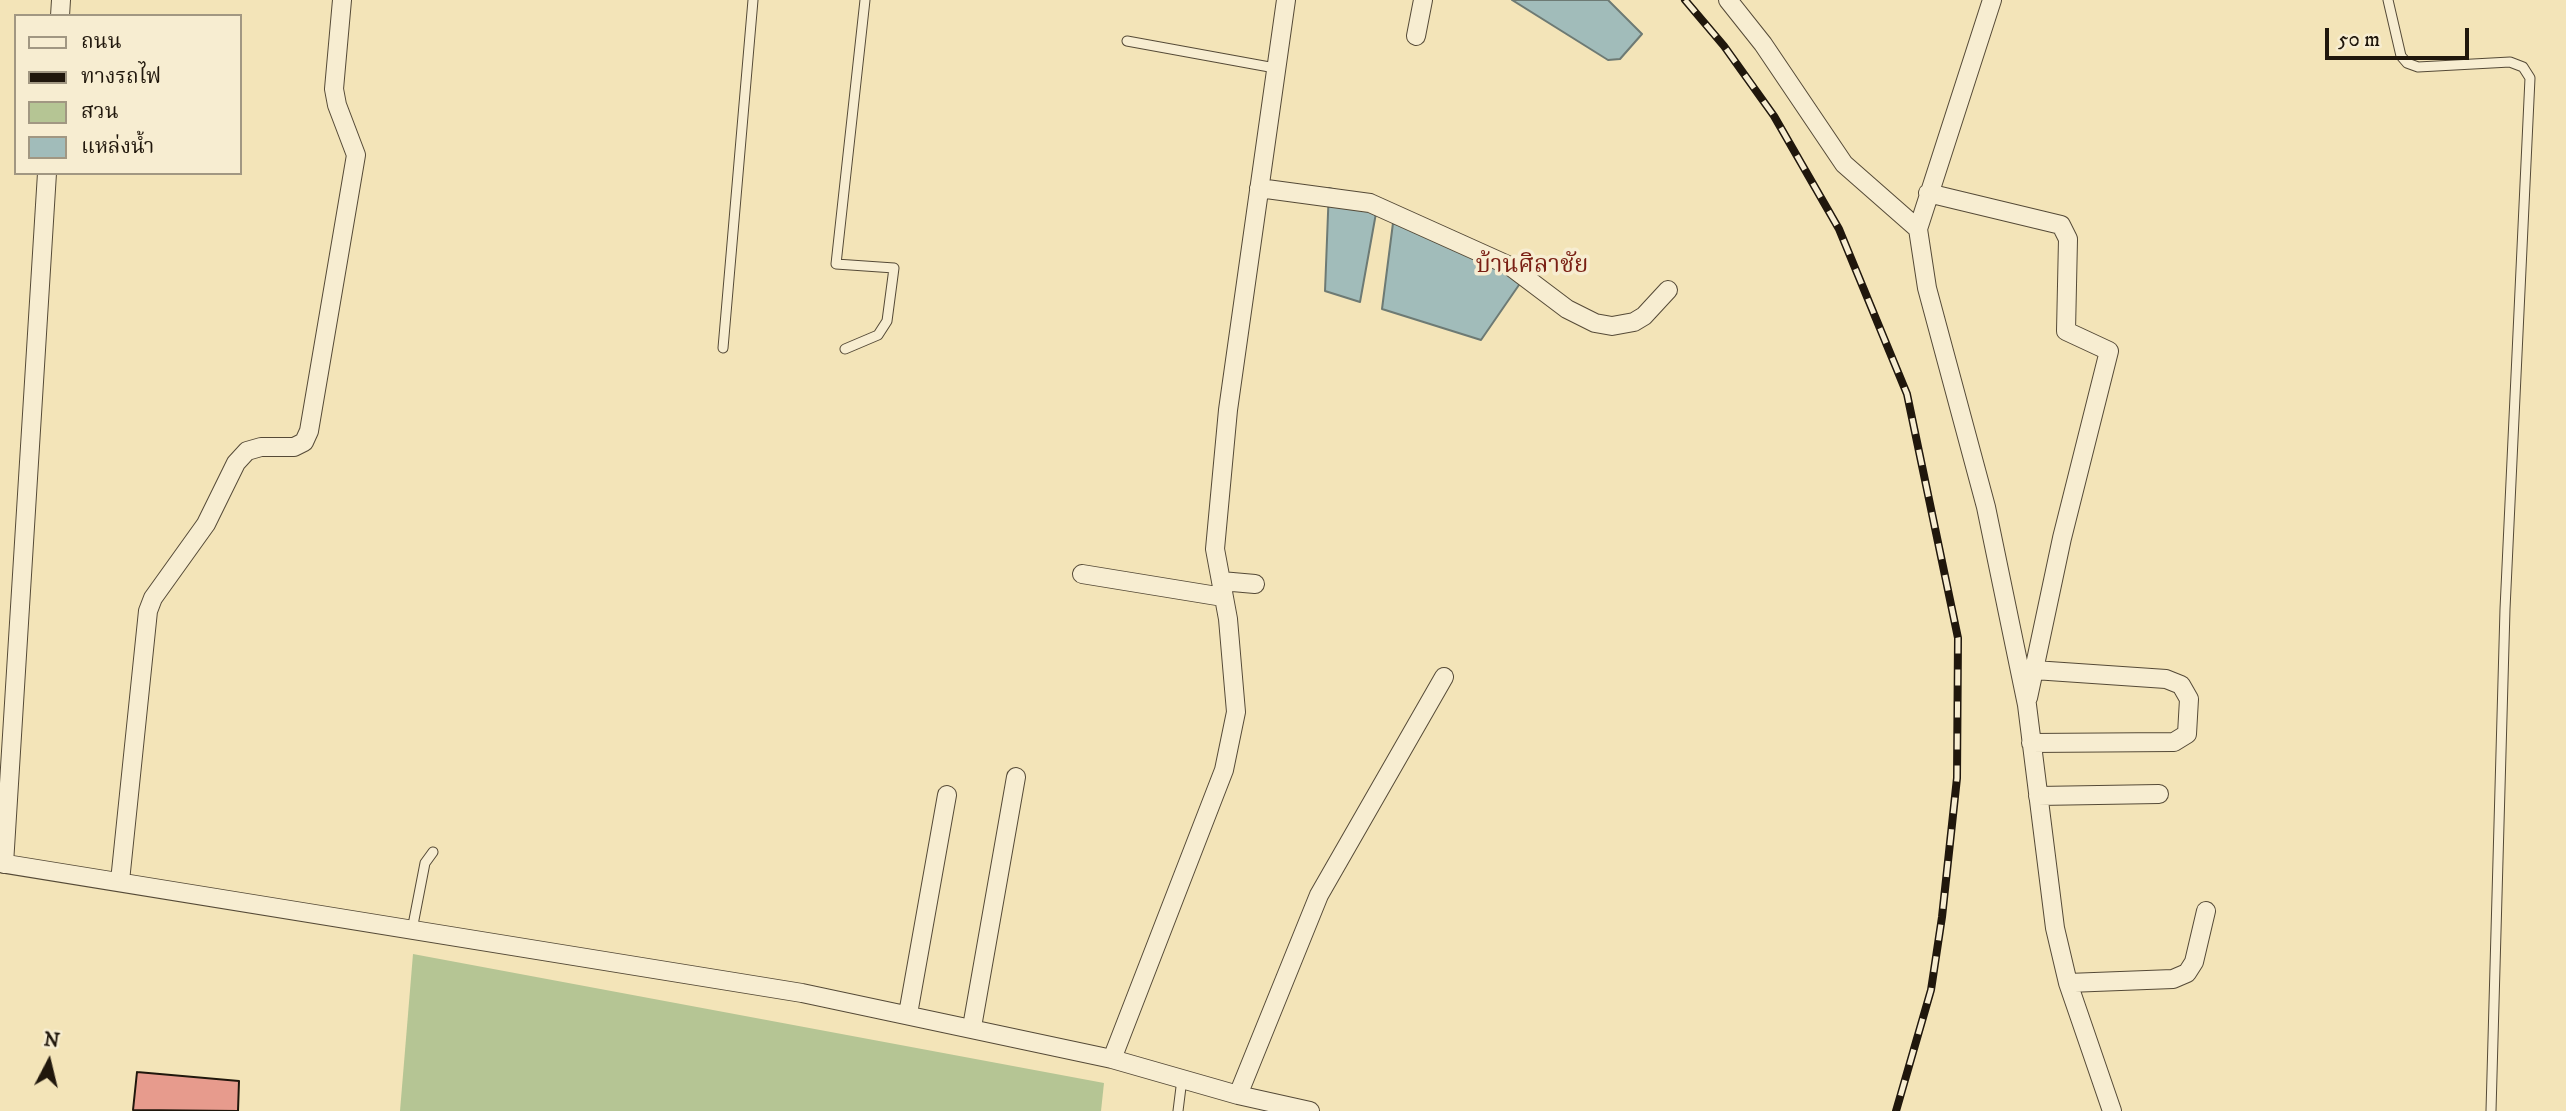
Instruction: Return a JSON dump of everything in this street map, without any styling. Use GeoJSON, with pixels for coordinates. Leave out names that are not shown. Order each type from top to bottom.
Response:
{"type":"FeatureCollection","features":[{"type":"Feature","properties":{"kind":"street"},"geometry":{"type":"LineString","coordinates":[[120,881],[148,611],[153,598],[206,524],[236,463],[247,451],[261,447],[294,447],[304,442],[309,431],[356,155],[337,105],[334,89],[342,0]]}},
{"type":"Feature","properties":{"kind":"street"},"geometry":{"type":"LineString","coordinates":[[1112,1059],[1224,769],[1236,712],[1216,549],[1228,410],[1286,0]]}},
{"type":"Feature","properties":{"kind":"street"},"geometry":{"type":"LineString","coordinates":[[1416,36],[1423,0]]}},
{"type":"Feature","properties":{"kind":"street"},"geometry":{"type":"LineString","coordinates":[[1728,0],[1763,44],[1844,164],[1918,229]]}},
{"type":"Feature","properties":{"kind":"street"},"geometry":{"type":"LineString","coordinates":[[1992,0],[1918,229],[1927,288],[1986,507],[2027,705],[2055,928],[2068,983],[2112,1111]]}},
{"type":"Feature","properties":{"kind":"street"},"geometry":{"type":"LineString","coordinates":[[47,175],[2,864],[802,993],[972,1027],[1112,1059],[1238,1095],[1310,1111]]}},
{"type":"Feature","properties":{"kind":"street"},"geometry":{"type":"LineString","coordinates":[[1259,188],[1370,203],[1510,266],[1567,309],[1595,323],[1612,326],[1634,322],[1644,316],[1668,290]]}},
{"type":"Feature","properties":{"kind":"street"},"geometry":{"type":"LineString","coordinates":[[1928,193],[2061,225],[2068,239],[2066,331],[2109,351],[2062,538],[2027,705]]}},
{"type":"Feature","properties":{"kind":"street"},"geometry":{"type":"LineString","coordinates":[[1082,574],[1222,589],[1255,584]]}},
{"type":"Feature","properties":{"kind":"street"},"geometry":{"type":"LineString","coordinates":[[2032,743],[2174,742],[2187,734],[2189,698],[2181,685],[2166,679],[2034,670]]}},
{"type":"Feature","properties":{"kind":"street"},"geometry":{"type":"LineString","coordinates":[[1238,1095],[1319,895],[1444,677]]}},
{"type":"Feature","properties":{"kind":"street"},"geometry":{"type":"LineString","coordinates":[[972,1027],[1016,777]]}},
{"type":"Feature","properties":{"kind":"street"},"geometry":{"type":"LineString","coordinates":[[2038,796],[2159,794]]}},
{"type":"Feature","properties":{"kind":"street"},"geometry":{"type":"LineString","coordinates":[[908,1014],[947,795]]}},
{"type":"Feature","properties":{"kind":"street"},"geometry":{"type":"LineString","coordinates":[[2068,983],[2173,979],[2187,973],[2194,962],[2206,911]]}},
{"type":"Feature","properties":{"kind":"lane"},"geometry":{"type":"LineString","coordinates":[[723,348],[753,0]]}},
{"type":"Feature","properties":{"kind":"lane"},"geometry":{"type":"LineString","coordinates":[[845,349],[878,335],[887,321],[894,268],[836,264],[865,0]]}},
{"type":"Feature","properties":{"kind":"lane"},"geometry":{"type":"LineString","coordinates":[[2388,0],[2401,56],[2407,63],[2418,67],[2510,62],[2523,67],[2530,78],[2505,622],[2491,1111]]}},
{"type":"Feature","properties":{"kind":"lane"},"geometry":{"type":"LineString","coordinates":[[1127,41],[1275,68]]}},
{"type":"Feature","properties":{"kind":"lane"},"geometry":{"type":"LineString","coordinates":[[412,930],[425,863],[433,852]]}},
{"type":"Feature","properties":{"kind":"lane"},"geometry":{"type":"LineString","coordinates":[[1178,1111],[1182,1079]]}},
{"type":"Feature","properties":{"kind":"green space"},"geometry":{"type":"Polygon","coordinates":[[[413,954],[1104,1083],[1101,1111],[400,1111],[413,954]]]}},
{"type":"Feature","properties":{"kind":"water"},"geometry":{"type":"Polygon","coordinates":[[[1512,0],[1608,0],[1642,34],[1620,59],[1608,60],[1512,0]]]}},
{"type":"Feature","properties":{"kind":"water"},"geometry":{"type":"Polygon","coordinates":[[[1329,188],[1378,202],[1360,302],[1325,291],[1329,188]]]}},
{"type":"Feature","properties":{"kind":"water"},"geometry":{"type":"Polygon","coordinates":[[[1393,223],[1504,261],[1521,282],[1481,340],[1382,309],[1393,223]]]}},
{"type":"Feature","properties":{"kind":"building"},"geometry":{"type":"Polygon","coordinates":[[[137,1072],[239,1081],[238,1111],[133,1110],[137,1072]]]}},
{"type":"Feature","properties":{"kind":"railway"},"geometry":{"type":"LineString","coordinates":[[1685,0],[1724,46],[1774,116],[1839,229],[1907,394],[1958,638],[1957,778],[1942,917],[1931,990],[1896,1111]]}},
{"type":"Feature","properties":{"kind":"district","name":"บ้านศิลาชัย"},"geometry":{"type":"Point","coordinates":[1532,267]}}]}
